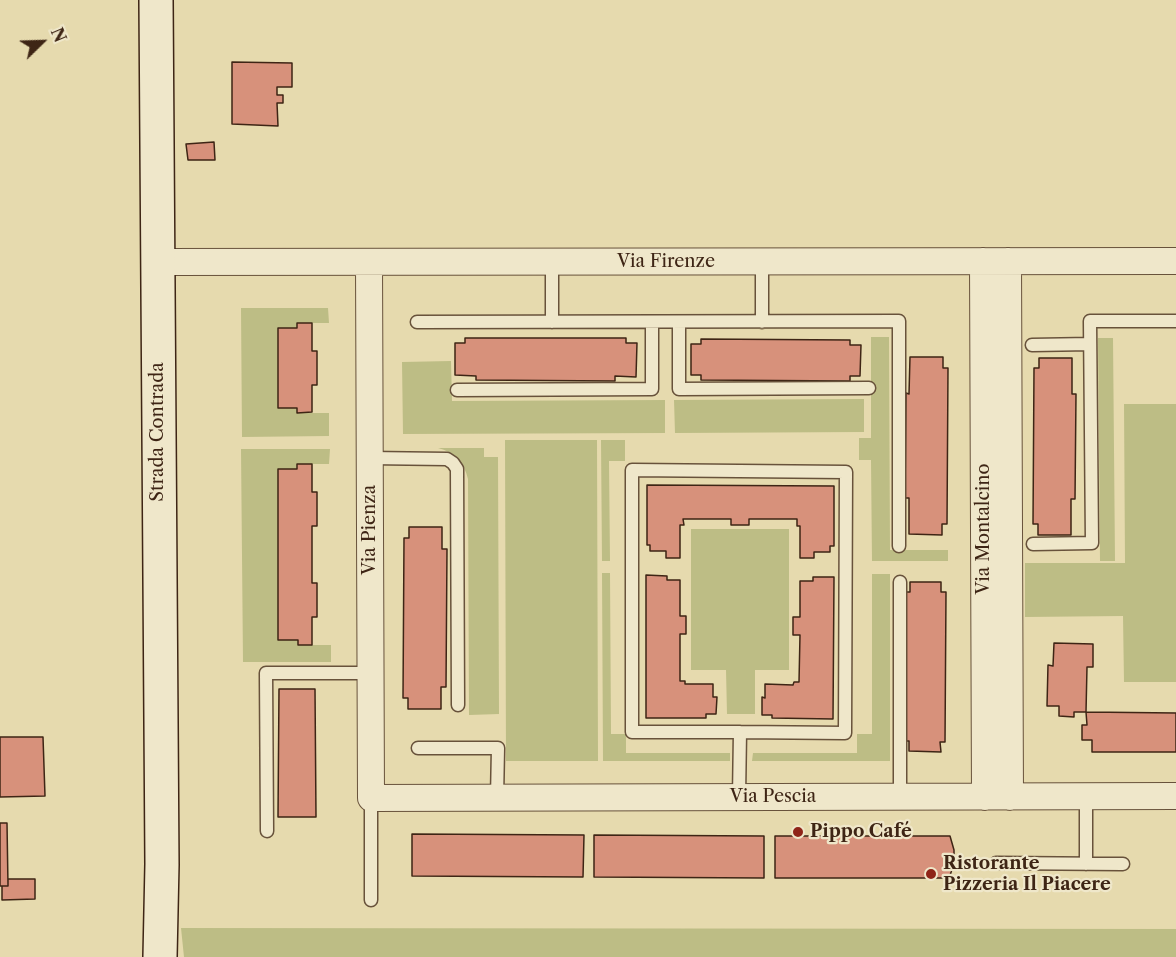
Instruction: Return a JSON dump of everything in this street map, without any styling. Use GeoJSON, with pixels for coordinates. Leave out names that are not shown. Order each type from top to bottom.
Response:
{"type":"FeatureCollection","features":[{"type":"Feature","properties":{"kind":"street","name":"Strada Contrada"},"geometry":{"type":"LineString","coordinates":[[156,0],[162,864],[160,957]]}},
{"type":"Feature","properties":{"kind":"street","name":"Via Montalcino"},"geometry":{"type":"LineString","coordinates":[[996,261],[997,797]]}},
{"type":"Feature","properties":{"kind":"street","name":"Via Firenze"},"geometry":{"type":"LineString","coordinates":[[157,262],[1176,261]]}},
{"type":"Feature","properties":{"kind":"street","name":"Via Pienza"},"geometry":{"type":"LineString","coordinates":[[369,262],[370,798]]}},
{"type":"Feature","properties":{"kind":"street","name":"Via Pescia"},"geometry":{"type":"LineString","coordinates":[[370,798],[1176,796]]}},
{"type":"Feature","properties":{"kind":"street","name":"Strada Contrada"},"geometry":{"type":"LineString","coordinates":[[162,864],[171,957]]}},
{"type":"Feature","properties":{"kind":"lane"},"geometry":{"type":"LineString","coordinates":[[762,261],[762,322]]}},
{"type":"Feature","properties":{"kind":"lane"},"geometry":{"type":"LineString","coordinates":[[552,262],[552,322]]}},
{"type":"Feature","properties":{"kind":"lane"},"geometry":{"type":"LineString","coordinates":[[417,322],[899,321],[899,546]]}},
{"type":"Feature","properties":{"kind":"lane"},"geometry":{"type":"LineString","coordinates":[[1033,544],[1092,543],[1090,321],[1176,321]]}},
{"type":"Feature","properties":{"kind":"lane"},"geometry":{"type":"LineString","coordinates":[[457,390],[652,389],[652,322]]}},
{"type":"Feature","properties":{"kind":"lane"},"geometry":{"type":"LineString","coordinates":[[679,322],[679,389],[869,388]]}},
{"type":"Feature","properties":{"kind":"lane"},"geometry":{"type":"LineString","coordinates":[[1032,345],[1090,344]]}},
{"type":"Feature","properties":{"kind":"lane"},"geometry":{"type":"LineString","coordinates":[[369,458],[440,458],[447,459],[457,469],[458,705]]}},
{"type":"Feature","properties":{"kind":"lane"},"geometry":{"type":"LineString","coordinates":[[632,470],[846,471],[845,733],[740,732],[632,732],[632,470]]}},
{"type":"Feature","properties":{"kind":"lane"},"geometry":{"type":"LineString","coordinates":[[900,582],[900,797]]}},
{"type":"Feature","properties":{"kind":"lane"},"geometry":{"type":"LineString","coordinates":[[267,831],[267,673],[370,673]]}},
{"type":"Feature","properties":{"kind":"lane"},"geometry":{"type":"LineString","coordinates":[[739,797],[740,732]]}},
{"type":"Feature","properties":{"kind":"lane"},"geometry":{"type":"LineString","coordinates":[[418,748],[498,748],[497,798]]}},
{"type":"Feature","properties":{"kind":"lane"},"geometry":{"type":"LineString","coordinates":[[1086,796],[1086,864]]}},
{"type":"Feature","properties":{"kind":"lane"},"geometry":{"type":"LineString","coordinates":[[370,798],[371,900]]}},
{"type":"Feature","properties":{"kind":"lane"},"geometry":{"type":"LineString","coordinates":[[996,863],[1123,864]]}},
{"type":"Feature","properties":{"kind":"green space"},"geometry":{"type":"Polygon","coordinates":[[[241,308],[328,308],[329,323],[298,323],[297,328],[278,328],[278,407],[297,408],[297,413],[329,413],[329,436],[242,437],[241,308]]]}},
{"type":"Feature","properties":{"kind":"green space"},"geometry":{"type":"Polygon","coordinates":[[[871,337],[889,337],[890,550],[948,550],[948,561],[872,561],[871,460],[859,460],[859,438],[871,438],[871,337]]]}},
{"type":"Feature","properties":{"kind":"green space"},"geometry":{"type":"Polygon","coordinates":[[[1098,338],[1113,338],[1115,561],[1100,561],[1098,338]]]}},
{"type":"Feature","properties":{"kind":"green space"},"geometry":{"type":"Polygon","coordinates":[[[451,361],[452,401],[665,400],[665,433],[403,434],[402,362],[451,361]]]}},
{"type":"Feature","properties":{"kind":"green space"},"geometry":{"type":"Polygon","coordinates":[[[864,399],[864,432],[675,433],[674,400],[864,399]]]}},
{"type":"Feature","properties":{"kind":"green space"},"geometry":{"type":"Polygon","coordinates":[[[1124,404],[1176,404],[1176,682],[1124,682],[1123,616],[1025,617],[1025,563],[1125,563],[1124,404]]]}},
{"type":"Feature","properties":{"kind":"green space"},"geometry":{"type":"Polygon","coordinates":[[[505,440],[597,440],[598,761],[506,761],[505,440]]]}},
{"type":"Feature","properties":{"kind":"green space"},"geometry":{"type":"Polygon","coordinates":[[[601,440],[625,440],[625,461],[609,461],[610,561],[602,561],[601,440]]]}},
{"type":"Feature","properties":{"kind":"green space"},"geometry":{"type":"Polygon","coordinates":[[[438,448],[484,448],[484,457],[498,457],[499,714],[469,715],[468,479],[458,459],[438,448]]]}},
{"type":"Feature","properties":{"kind":"green space"},"geometry":{"type":"Polygon","coordinates":[[[241,449],[330,449],[329,464],[298,464],[297,469],[278,470],[278,640],[298,640],[298,645],[331,645],[331,662],[243,662],[241,449]]]}},
{"type":"Feature","properties":{"kind":"green space"},"geometry":{"type":"Polygon","coordinates":[[[691,529],[789,529],[789,670],[755,670],[755,714],[727,714],[726,670],[691,670],[691,529]]]}},
{"type":"Feature","properties":{"kind":"green space"},"geometry":{"type":"Polygon","coordinates":[[[602,573],[610,573],[611,734],[626,734],[626,753],[730,753],[730,761],[603,761],[602,573]]]}},
{"type":"Feature","properties":{"kind":"green space"},"geometry":{"type":"Polygon","coordinates":[[[872,574],[890,574],[890,761],[752,761],[753,753],[857,753],[857,734],[872,734],[872,574]]]}},
{"type":"Feature","properties":{"kind":"green space"},"geometry":{"type":"Polygon","coordinates":[[[181,928],[1176,929],[1176,957],[184,957],[181,928]]]}},
{"type":"Feature","properties":{"kind":"building"},"geometry":{"type":"Polygon","coordinates":[[[232,62],[292,63],[292,87],[277,87],[277,95],[283,95],[283,103],[277,103],[278,126],[232,124],[232,62]]]}},
{"type":"Feature","properties":{"kind":"building"},"geometry":{"type":"Polygon","coordinates":[[[214,142],[215,160],[188,160],[186,144],[214,142]]]}},
{"type":"Feature","properties":{"kind":"building"},"geometry":{"type":"Polygon","coordinates":[[[297,323],[312,323],[312,351],[317,351],[317,385],[312,385],[312,412],[297,413],[297,408],[278,408],[278,328],[297,328],[297,323]]]}},
{"type":"Feature","properties":{"kind":"building"},"geometry":{"type":"Polygon","coordinates":[[[465,338],[626,338],[626,343],[637,343],[636,377],[615,376],[615,381],[476,380],[476,376],[455,375],[455,343],[465,343],[465,338]]]}},
{"type":"Feature","properties":{"kind":"building"},"geometry":{"type":"Polygon","coordinates":[[[701,339],[850,340],[850,345],[861,345],[860,376],[850,376],[850,381],[701,380],[701,375],[691,375],[691,344],[701,344],[701,339]]]}},
{"type":"Feature","properties":{"kind":"building"},"geometry":{"type":"Polygon","coordinates":[[[910,357],[943,357],[943,368],[948,368],[947,524],[942,524],[942,535],[909,534],[909,498],[905,498],[906,393],[909,394],[910,357]]]}},
{"type":"Feature","properties":{"kind":"building"},"geometry":{"type":"Polygon","coordinates":[[[1039,358],[1072,358],[1072,394],[1076,394],[1075,499],[1071,499],[1071,535],[1038,535],[1038,524],[1033,524],[1034,368],[1039,368],[1039,358]]]}},
{"type":"Feature","properties":{"kind":"building"},"geometry":{"type":"Polygon","coordinates":[[[297,464],[312,464],[312,492],[317,492],[317,526],[312,526],[312,583],[317,583],[317,617],[312,617],[312,645],[298,645],[298,640],[278,640],[278,469],[297,469],[297,464]]]}},
{"type":"Feature","properties":{"kind":"building"},"geometry":{"type":"Polygon","coordinates":[[[647,485],[834,486],[834,546],[830,546],[830,552],[814,552],[814,558],[800,558],[800,526],[797,526],[797,519],[749,519],[749,525],[731,525],[731,519],[683,519],[684,525],[680,525],[680,558],[666,558],[666,551],[650,551],[650,545],[647,545],[647,485]]]}},
{"type":"Feature","properties":{"kind":"building"},"geometry":{"type":"Polygon","coordinates":[[[409,527],[442,527],[442,549],[447,549],[446,687],[441,687],[441,709],[408,709],[408,698],[403,698],[404,538],[409,538],[409,527]]]}},
{"type":"Feature","properties":{"kind":"building"},"geometry":{"type":"Polygon","coordinates":[[[646,575],[667,576],[667,580],[680,580],[680,616],[686,616],[686,634],[680,634],[680,681],[685,681],[685,684],[713,684],[713,697],[717,697],[716,714],[706,714],[706,718],[646,718],[646,575]]]}},
{"type":"Feature","properties":{"kind":"building"},"geometry":{"type":"Polygon","coordinates":[[[813,577],[834,577],[833,719],[772,718],[772,715],[762,715],[765,684],[793,685],[794,682],[799,682],[800,635],[793,635],[793,617],[800,617],[800,581],[813,581],[813,577]]]}},
{"type":"Feature","properties":{"kind":"building"},"geometry":{"type":"Polygon","coordinates":[[[910,582],[941,582],[941,592],[946,592],[945,742],[940,742],[941,752],[909,751],[909,741],[904,741],[905,592],[910,592],[910,582]]]}},
{"type":"Feature","properties":{"kind":"building"},"geometry":{"type":"Polygon","coordinates":[[[1054,643],[1093,644],[1093,667],[1087,667],[1086,712],[1074,712],[1074,717],[1059,716],[1059,706],[1047,706],[1048,665],[1053,666],[1054,643]]]}},
{"type":"Feature","properties":{"kind":"building"},"geometry":{"type":"Polygon","coordinates":[[[279,689],[315,689],[316,817],[278,817],[279,689]]]}},
{"type":"Feature","properties":{"kind":"building"},"geometry":{"type":"Polygon","coordinates":[[[1086,712],[1176,713],[1176,752],[1092,752],[1092,740],[1082,740],[1082,725],[1087,725],[1086,712]]]}},
{"type":"Feature","properties":{"kind":"building"},"geometry":{"type":"Polygon","coordinates":[[[0,737],[43,737],[45,796],[0,797],[0,737]]]}},
{"type":"Feature","properties":{"kind":"building"},"geometry":{"type":"Polygon","coordinates":[[[0,823],[7,823],[8,886],[0,886],[0,823]]]}},
{"type":"Feature","properties":{"kind":"building"},"geometry":{"type":"Polygon","coordinates":[[[412,834],[584,835],[583,877],[412,876],[412,834]]]}},
{"type":"Feature","properties":{"kind":"building"},"geometry":{"type":"Polygon","coordinates":[[[594,835],[764,836],[764,878],[594,877],[594,835]]]}},
{"type":"Feature","properties":{"kind":"building"},"geometry":{"type":"Polygon","coordinates":[[[775,836],[950,836],[954,850],[954,864],[949,878],[775,878],[775,836]]]}},
{"type":"Feature","properties":{"kind":"building"},"geometry":{"type":"Polygon","coordinates":[[[8,879],[35,879],[35,899],[2,900],[2,886],[8,886],[8,879]]]}},
{"type":"Feature","properties":{"kind":"place","name":"Pippo Café"},"geometry":{"type":"Point","coordinates":[798,832]}},
{"type":"Feature","properties":{"kind":"place","name":"Ristorante Pizzeria Il Piacere"},"geometry":{"type":"Point","coordinates":[931,874]}}]}
